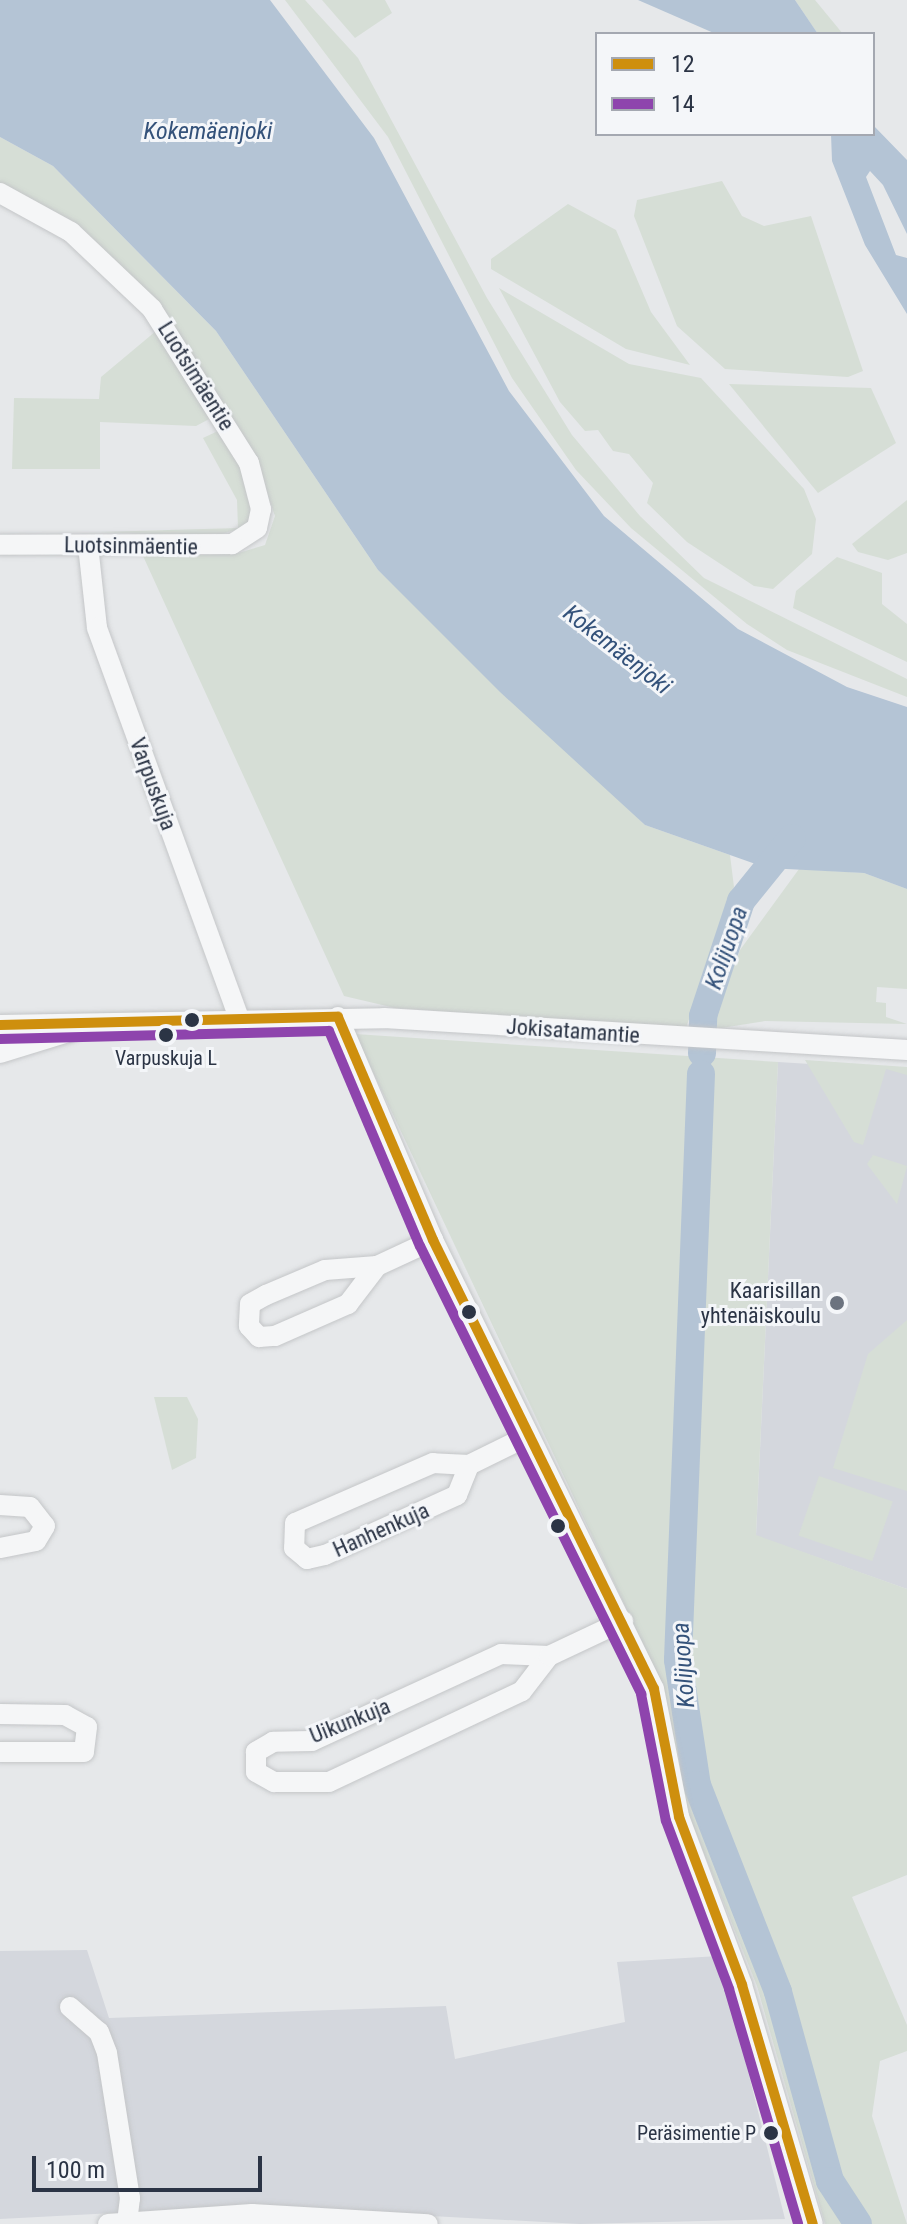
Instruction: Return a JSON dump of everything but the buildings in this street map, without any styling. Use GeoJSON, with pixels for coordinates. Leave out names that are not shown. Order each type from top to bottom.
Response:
{"type":"FeatureCollection","features":[{"type":"Feature","properties":{"kind":"street","name":"Luotsimäentie"},"geometry":{"type":"LineString","coordinates":[[2,199],[71,232],[176,339],[249,463],[259,489],[257,528]]}},
{"type":"Feature","properties":{"kind":"street","name":"Luotsinmäentie"},"geometry":{"type":"LineString","coordinates":[[0,545],[212,547],[247,539],[257,528]]}},
{"type":"Feature","properties":{"kind":"street","name":"Varpuskuja"},"geometry":{"type":"LineString","coordinates":[[88,545],[97,628],[239,1019]]}},
{"type":"Feature","properties":{"kind":"street","name":"Jokisatamantie"},"geometry":{"type":"LineString","coordinates":[[83,1028],[338,1017],[907,1050]]}},
{"type":"Feature","properties":{"kind":"street"},"geometry":{"type":"LineString","coordinates":[[338,1017],[433,1240],[526,1437],[623,1621],[654,1689],[679,1817],[742,1985],[813,2224]]}},
{"type":"Feature","properties":{"kind":"street"},"geometry":{"type":"LineString","coordinates":[[0,1025],[83,1028]]}},
{"type":"Feature","properties":{"kind":"street"},"geometry":{"type":"LineString","coordinates":[[0,1053],[83,1028]]}},
{"type":"Feature","properties":{"kind":"street"},"geometry":{"type":"LineString","coordinates":[[377,1266],[348,1304],[275,1336],[259,1337],[249,1326],[250,1304],[266,1295],[325,1270],[377,1266],[433,1240]]}},
{"type":"Feature","properties":{"kind":"street","name":"Hanhenkuja"},"geometry":{"type":"LineString","coordinates":[[469,1465],[457,1495],[325,1555],[307,1559],[294,1548],[295,1523],[433,1463],[469,1465],[526,1437]]}},
{"type":"Feature","properties":{"kind":"street"},"geometry":{"type":"LineString","coordinates":[[0,1505],[30,1507],[45,1526],[36,1541],[0,1548]]}},
{"type":"Feature","properties":{"kind":"street","name":"Uikunkuja"},"geometry":{"type":"LineString","coordinates":[[549,1656],[501,1654],[312,1741],[273,1742],[256,1752],[256,1772],[274,1782],[329,1782],[522,1691],[549,1656],[623,1621]]}},
{"type":"Feature","properties":{"kind":"street"},"geometry":{"type":"LineString","coordinates":[[0,1714],[65,1715],[87,1727],[84,1752],[0,1752]]}},
{"type":"Feature","properties":{"kind":"street"},"geometry":{"type":"LineString","coordinates":[[70,2007],[99,2032],[107,2053],[130,2198],[127,2224]]}},
{"type":"Feature","properties":{"kind":"street"},"geometry":{"type":"LineString","coordinates":[[108,2224],[252,2214],[428,2224]]}},
{"type":"Feature","properties":{"kind":"shaded area"},"geometry":{"type":"Polygon","coordinates":[[[285,0],[305,0],[358,58],[487,298],[572,435],[640,516],[704,578],[907,679],[907,697],[787,650],[747,624],[631,528],[576,470],[512,378],[388,137],[285,0]]]}},
{"type":"Feature","properties":{"kind":"shaded area"},"geometry":{"type":"Polygon","coordinates":[[[322,0],[385,0],[392,13],[355,38],[322,0]]]}},
{"type":"Feature","properties":{"kind":"shaded area"},"geometry":{"type":"Polygon","coordinates":[[[795,0],[815,0],[841,32],[817,32],[795,0]]]}},
{"type":"Feature","properties":{"kind":"shaded area"},"geometry":{"type":"Polygon","coordinates":[[[0,137],[53,166],[216,331],[378,570],[645,825],[730,855],[734,887],[686,1028],[395,1008],[344,996],[143,556],[235,554],[265,545],[275,516],[259,470],[76,223],[0,183],[0,137]]]}},
{"type":"Feature","properties":{"kind":"shaded area"},"geometry":{"type":"Polygon","coordinates":[[[722,181],[742,216],[764,226],[811,216],[863,371],[848,377],[725,369],[677,326],[634,216],[637,200],[722,181]]]}},
{"type":"Feature","properties":{"kind":"shaded area"},"geometry":{"type":"Polygon","coordinates":[[[568,204],[616,230],[651,312],[690,365],[626,349],[491,269],[491,259],[568,204]]]}},
{"type":"Feature","properties":{"kind":"shaded area"},"geometry":{"type":"Polygon","coordinates":[[[499,288],[629,364],[701,378],[804,489],[816,519],[812,554],[773,589],[754,586],[687,542],[647,503],[653,483],[629,454],[613,451],[598,430],[585,431],[560,402],[499,288]]]}},
{"type":"Feature","properties":{"kind":"shaded area"},"geometry":{"type":"Polygon","coordinates":[[[156,331],[213,417],[196,426],[100,422],[100,469],[12,469],[14,398],[99,399],[101,377],[156,331]]]}},
{"type":"Feature","properties":{"kind":"shaded area"},"geometry":{"type":"Polygon","coordinates":[[[729,384],[871,388],[896,443],[818,493],[729,384]]]}},
{"type":"Feature","properties":{"kind":"shaded area"},"geometry":{"type":"Polygon","coordinates":[[[220,430],[242,469],[254,509],[248,526],[212,537],[100,532],[238,528],[237,500],[203,438],[220,430]]]}},
{"type":"Feature","properties":{"kind":"shaded area"},"geometry":{"type":"Polygon","coordinates":[[[907,500],[907,553],[888,560],[858,552],[852,544],[907,500]]]}},
{"type":"Feature","properties":{"kind":"shaded area"},"geometry":{"type":"Polygon","coordinates":[[[837,557],[882,573],[882,604],[907,624],[907,662],[793,608],[796,591],[837,557]]]}},
{"type":"Feature","properties":{"kind":"shaded area"},"geometry":{"type":"Polygon","coordinates":[[[799,869],[864,873],[907,889],[907,989],[877,987],[876,1002],[886,1003],[886,1017],[907,1024],[765,1021],[709,1030],[740,950],[799,869]]]}},
{"type":"Feature","properties":{"kind":"shaded area"},"geometry":{"type":"Polygon","coordinates":[[[355,1034],[778,1062],[756,1535],[907,1589],[907,1875],[852,1897],[907,2025],[907,2051],[880,2061],[872,2116],[907,2224],[825,2224],[757,1986],[688,1813],[660,1680],[355,1034]]]}},
{"type":"Feature","properties":{"kind":"shaded area"},"geometry":{"type":"Polygon","coordinates":[[[805,1060],[907,1067],[907,1075],[886,1069],[863,1145],[854,1142],[805,1060]]]}},
{"type":"Feature","properties":{"kind":"shaded area","name":"Kaarisillan yhtenäiskoulu"},"geometry":{"type":"Polygon","coordinates":[[[778,1062],[907,1070],[907,1589],[756,1536],[778,1062]]]}},
{"type":"Feature","properties":{"kind":"shaded area"},"geometry":{"type":"Polygon","coordinates":[[[873,1155],[907,1166],[897,1204],[867,1164],[873,1155]]]}},
{"type":"Feature","properties":{"kind":"shaded area"},"geometry":{"type":"Polygon","coordinates":[[[907,1320],[907,1491],[833,1468],[868,1354],[907,1320]]]}},
{"type":"Feature","properties":{"kind":"shaded area"},"geometry":{"type":"Polygon","coordinates":[[[154,1397],[187,1397],[198,1419],[196,1458],[172,1470],[154,1397]]]}},
{"type":"Feature","properties":{"kind":"shaded area"},"geometry":{"type":"Polygon","coordinates":[[[819,1476],[893,1501],[872,1561],[798,1536],[819,1476]]]}},
{"type":"Feature","properties":{"kind":"shaded area"},"geometry":{"type":"Polygon","coordinates":[[[87,1950],[109,2018],[446,2006],[455,2059],[625,2022],[617,1962],[719,1956],[785,2219],[580,2224],[247,2206],[0,2219],[0,1951],[87,1950]]]}},
{"type":"Feature","properties":{"kind":"water","name":"Kokemäenjoki"},"geometry":{"type":"Polygon","coordinates":[[[0,0],[270,0],[374,138],[509,391],[604,516],[738,629],[847,687],[907,707],[907,889],[864,873],[767,868],[645,825],[500,692],[378,570],[216,331],[53,166],[0,137],[0,0]]]}},
{"type":"Feature","properties":{"kind":"water"},"geometry":{"type":"Polygon","coordinates":[[[638,0],[795,0],[817,32],[711,32],[638,0]]]}},
{"type":"Feature","properties":{"kind":"water"},"geometry":{"type":"Polygon","coordinates":[[[875,127],[907,160],[907,234],[883,185],[870,171],[866,177],[896,255],[907,258],[907,314],[865,245],[832,161],[831,136],[875,136],[875,127]]]}},
{"type":"Feature","properties":{"kind":"waterway","name":"Kolijuopa"},"geometry":{"type":"LineString","coordinates":[[702,1053],[703,1016],[741,901],[792,838]]}},
{"type":"Feature","properties":{"kind":"waterway","name":"Kolijuopa"},"geometry":{"type":"LineString","coordinates":[[701,1074],[678,1660],[697,1785],[778,1992],[830,2181],[858,2224]]}},
{"type":"Feature","properties":{"kind":"transit line","name":"12"},"geometry":{"type":"LineString","coordinates":[[0,1025],[338,1017],[433,1240],[654,1689],[679,1817],[742,1985],[813,2224]]}},
{"type":"Feature","properties":{"kind":"transit line","name":"14"},"geometry":{"type":"LineString","coordinates":[[0,1039],[329,1031],[420,1246],[641,1694],[666,1821],[729,1989],[798,2224]]}},
{"type":"Feature","properties":{"kind":"place","name":"Varpuskuja L"},"geometry":{"type":"Point","coordinates":[166,1035]}},
{"type":"Feature","properties":{"kind":"place","name":"Kaarisillan yhtenäiskoulu"},"geometry":{"type":"Point","coordinates":[837,1303]}},
{"type":"Feature","properties":{"kind":"place","name":"Peräsimentie P"},"geometry":{"type":"Point","coordinates":[771,2133]}}]}
